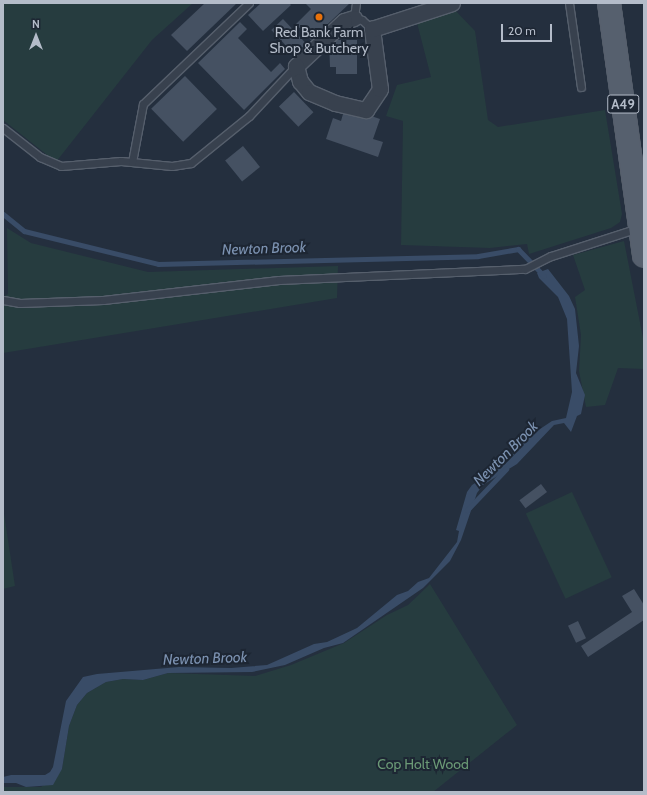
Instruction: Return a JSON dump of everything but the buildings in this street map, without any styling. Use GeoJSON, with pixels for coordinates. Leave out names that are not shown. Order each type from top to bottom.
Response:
{"type":"FeatureCollection","features":[{"type":"Feature","properties":{"kind":"main road","name":"A49"},"geometry":{"type":"LineString","coordinates":[[609,3],[639,181],[640,228],[644,256]]}},
{"type":"Feature","properties":{"kind":"street"},"geometry":{"type":"LineString","coordinates":[[355,10],[296,66],[300,81],[309,92],[334,102],[366,110],[380,89],[372,29],[452,3]]}},
{"type":"Feature","properties":{"kind":"lane"},"geometry":{"type":"LineString","coordinates":[[132,162],[143,104],[249,3]]}},
{"type":"Feature","properties":{"kind":"lane"},"geometry":{"type":"LineString","coordinates":[[569,3],[581,87]]}},
{"type":"Feature","properties":{"kind":"lane"},"geometry":{"type":"LineString","coordinates":[[355,10],[362,20],[372,29]]}},
{"type":"Feature","properties":{"kind":"lane"},"geometry":{"type":"LineString","coordinates":[[3,128],[40,158],[61,166],[132,162],[172,166],[191,163],[249,116],[296,66]]}},
{"type":"Feature","properties":{"kind":"lane"},"geometry":{"type":"LineString","coordinates":[[3,300],[20,303],[103,300],[279,280],[525,269],[550,256],[640,228]]}},
{"type":"Feature","properties":{"kind":"green space"},"geometry":{"type":"Polygon","coordinates":[[[3,3],[193,3],[152,40],[56,162],[3,120],[3,3]]]}},
{"type":"Feature","properties":{"kind":"green space"},"geometry":{"type":"Polygon","coordinates":[[[453,8],[475,31],[488,120],[498,127],[605,110],[622,214],[620,222],[611,228],[529,254],[527,244],[490,248],[401,245],[403,121],[386,116],[397,85],[431,77],[416,19],[453,8]]]}},
{"type":"Feature","properties":{"kind":"green space"},"geometry":{"type":"Polygon","coordinates":[[[7,228],[31,243],[148,272],[338,266],[337,298],[3,353],[3,297],[8,294],[7,228]]]}},
{"type":"Feature","properties":{"kind":"green space"},"geometry":{"type":"Polygon","coordinates":[[[624,241],[644,343],[644,369],[618,368],[605,405],[586,407],[579,371],[581,335],[575,297],[585,290],[573,255],[624,241]]]}},
{"type":"Feature","properties":{"kind":"green space"},"geometry":{"type":"Polygon","coordinates":[[[572,492],[612,577],[566,599],[526,514],[572,492]]]}},
{"type":"Feature","properties":{"kind":"green space"},"geometry":{"type":"Polygon","coordinates":[[[3,507],[15,586],[3,589],[3,507]]]}},
{"type":"Feature","properties":{"kind":"green space","name":"Cop Holt Wood"},"geometry":{"type":"Polygon","coordinates":[[[430,584],[517,725],[433,792],[3,792],[3,787],[41,787],[62,769],[69,726],[77,705],[87,693],[106,682],[123,679],[143,680],[168,673],[255,676],[291,665],[344,643],[387,615],[408,605],[430,584]]]}},
{"type":"Feature","properties":{"kind":"water"},"geometry":{"type":"Polygon","coordinates":[[[548,269],[569,296],[575,309],[579,346],[576,373],[585,395],[581,414],[577,416],[571,432],[564,423],[554,425],[517,464],[483,485],[477,493],[461,540],[450,561],[423,588],[343,643],[324,648],[285,665],[252,672],[168,673],[143,680],[123,679],[106,682],[87,693],[77,705],[69,726],[62,769],[53,785],[26,787],[16,783],[3,783],[3,777],[11,775],[45,775],[50,772],[53,767],[66,701],[83,677],[97,674],[179,667],[231,668],[267,665],[314,644],[327,642],[357,628],[397,595],[408,591],[418,582],[429,578],[457,542],[459,531],[456,530],[467,492],[472,485],[506,463],[528,437],[552,421],[566,418],[572,392],[567,319],[558,297],[539,278],[537,273],[548,269]]]}},
{"type":"Feature","properties":{"kind":"waterway","name":"Newton Brook"},"geometry":{"type":"LineString","coordinates":[[3,214],[24,231],[158,264],[478,256],[518,249],[544,276]]}},
{"type":"Feature","properties":{"kind":"waterway","name":"Newton Brook"},"geometry":{"type":"LineString","coordinates":[[467,510],[506,469]]}},
{"type":"Feature","properties":{"kind":"place","name":"Red Bank Farm Shop & Butchery"},"geometry":{"type":"Point","coordinates":[319,17]}}]}
